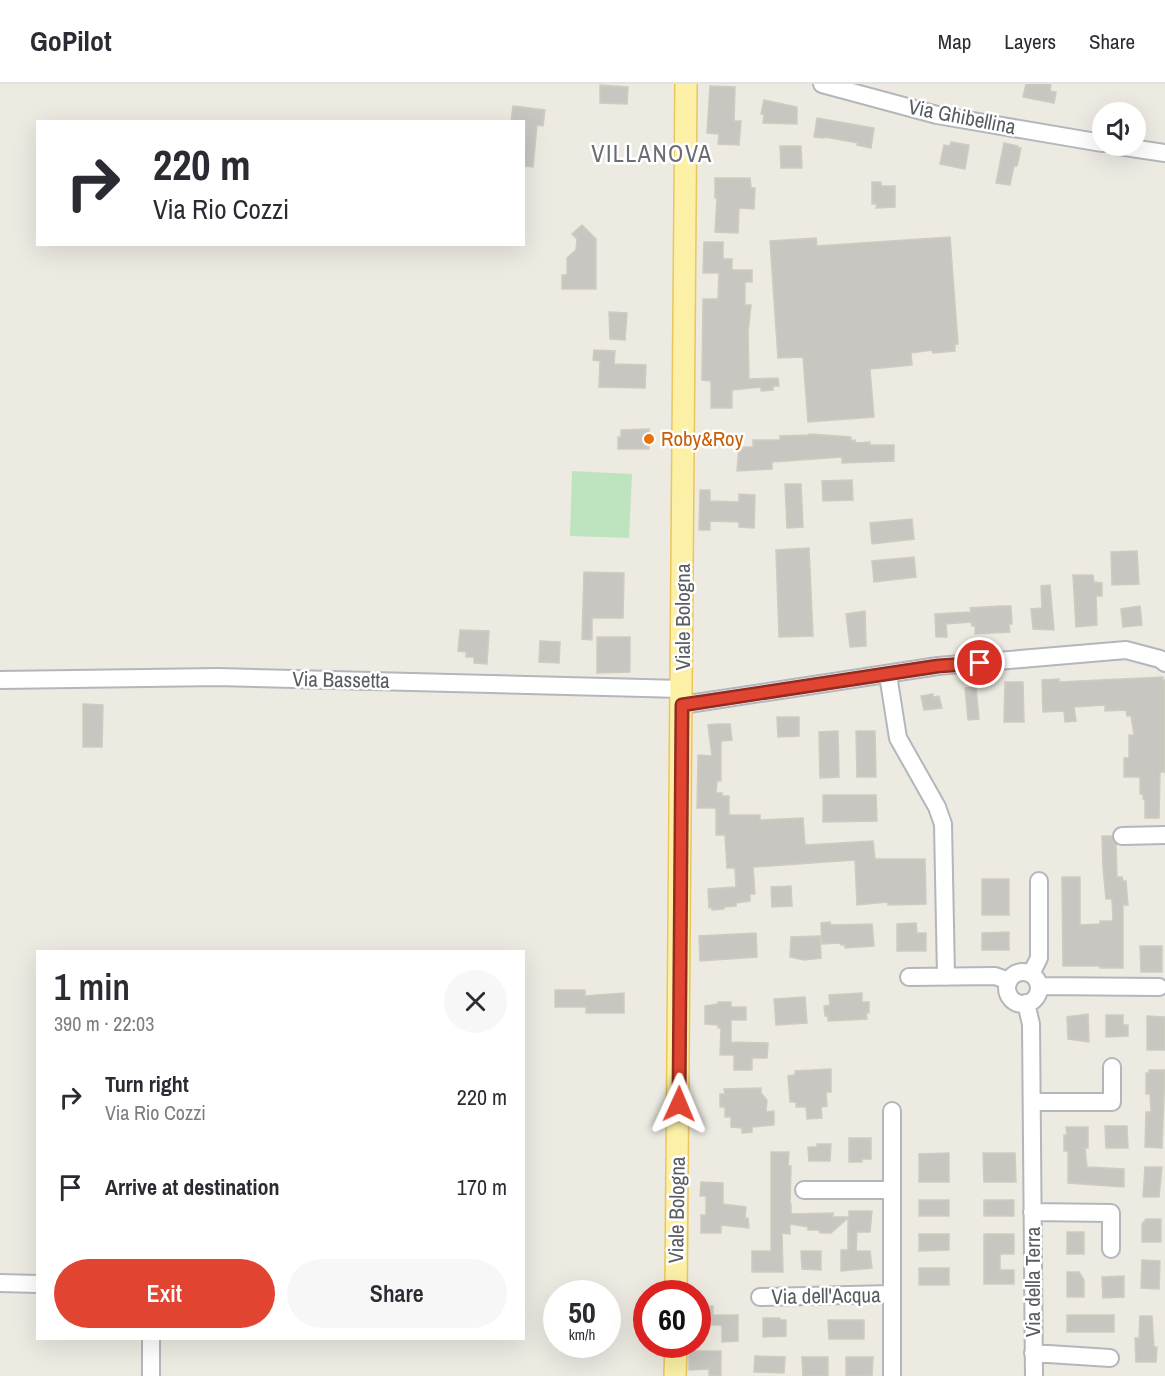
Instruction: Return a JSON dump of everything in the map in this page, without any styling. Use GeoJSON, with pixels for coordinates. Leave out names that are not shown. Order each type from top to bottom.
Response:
{"type":"FeatureCollection","features":[{"type":"Feature","properties":{"kind":"main road","name":"Viale Bologna"},"geometry":{"type":"LineString","coordinates":[[676,1280],[688,86]]}},
{"type":"Feature","properties":{"kind":"main road"},"geometry":{"type":"LineString","coordinates":[[675,1376],[676,1358]]}},
{"type":"Feature","properties":{"kind":"street","name":"Via Ghibellina"},"geometry":{"type":"LineString","coordinates":[[822,84],[937,115],[1092,141]]}},
{"type":"Feature","properties":{"kind":"street"},"geometry":{"type":"LineString","coordinates":[[1146,150],[1165,153]]}},
{"type":"Feature","properties":{"kind":"street","name":"Via Bassetta"},"geometry":{"type":"LineString","coordinates":[[0,680],[218,677],[682,697],[888,675],[938,666],[1126,650],[1160,659],[1165,663]]}},
{"type":"Feature","properties":{"kind":"street"},"geometry":{"type":"LineString","coordinates":[[888,675],[898,738],[937,807],[943,824],[946,976]]}},
{"type":"Feature","properties":{"kind":"street"},"geometry":{"type":"LineString","coordinates":[[1122,836],[1165,835]]}},
{"type":"Feature","properties":{"kind":"street"},"geometry":{"type":"LineString","coordinates":[[1039,881],[1039,958],[1035,980],[1035,999],[1026,1004],[1012,999],[1008,990],[1010,981],[1019,973],[1035,980],[1160,987]]}},
{"type":"Feature","properties":{"kind":"street"},"geometry":{"type":"LineString","coordinates":[[909,977],[994,976],[1010,981]]}},
{"type":"Feature","properties":{"kind":"street","name":"Via della Terra"},"geometry":{"type":"LineString","coordinates":[[1026,1004],[1031,1024],[1034,1376]]}},
{"type":"Feature","properties":{"kind":"street"},"geometry":{"type":"LineString","coordinates":[[1032,1102],[1112,1102],[1112,1067]]}},
{"type":"Feature","properties":{"kind":"street","name":"Via dell'Acqua"},"geometry":{"type":"LineString","coordinates":[[892,1111],[892,1376]]}},
{"type":"Feature","properties":{"kind":"street"},"geometry":{"type":"LineString","coordinates":[[804,1190],[892,1190]]}},
{"type":"Feature","properties":{"kind":"street","name":"Via della Terra"},"geometry":{"type":"LineString","coordinates":[[1032,1212],[1111,1213],[1111,1249]]}},
{"type":"Feature","properties":{"kind":"street"},"geometry":{"type":"LineString","coordinates":[[0,1283],[36,1284]]}},
{"type":"Feature","properties":{"kind":"street","name":"Via dell'Acqua"},"geometry":{"type":"LineString","coordinates":[[760,1297],[892,1294]]}},
{"type":"Feature","properties":{"kind":"street"},"geometry":{"type":"LineString","coordinates":[[151,1340],[151,1376]]}},
{"type":"Feature","properties":{"kind":"street","name":"Via della Terra"},"geometry":{"type":"LineString","coordinates":[[1033,1353],[1110,1358]]}},
{"type":"Feature","properties":{"kind":"green space"},"geometry":{"type":"Polygon","coordinates":[[[572,471],[632,474],[629,538],[570,536],[572,471]]]}},
{"type":"Feature","properties":{"kind":"building"},"geometry":{"type":"Polygon","coordinates":[[[1026,84],[1051,84],[1050,91],[1056,92],[1054,103],[1023,97],[1026,84]]]}},
{"type":"Feature","properties":{"kind":"building"},"geometry":{"type":"Polygon","coordinates":[[[600,85],[628,87],[627,104],[600,103],[600,85]]]}},
{"type":"Feature","properties":{"kind":"building"},"geometry":{"type":"Polygon","coordinates":[[[710,86],[735,87],[734,121],[741,121],[739,145],[718,144],[719,134],[707,133],[710,86]]]}},
{"type":"Feature","properties":{"kind":"building"},"geometry":{"type":"Polygon","coordinates":[[[764,100],[797,107],[797,124],[763,123],[764,114],[761,114],[764,100]]]}},
{"type":"Feature","properties":{"kind":"building"},"geometry":{"type":"Polygon","coordinates":[[[513,106],[545,110],[543,126],[537,125],[533,167],[525,166],[525,120],[511,120],[513,106]]]}},
{"type":"Feature","properties":{"kind":"building"},"geometry":{"type":"Polygon","coordinates":[[[817,118],[874,128],[871,148],[857,145],[858,143],[814,137],[817,118]]]}},
{"type":"Feature","properties":{"kind":"building"},"geometry":{"type":"Polygon","coordinates":[[[951,142],[969,145],[965,169],[940,164],[944,145],[950,146],[951,142]]]}},
{"type":"Feature","properties":{"kind":"building"},"geometry":{"type":"Polygon","coordinates":[[[1004,143],[1021,148],[1010,185],[996,183],[1004,143]]]}},
{"type":"Feature","properties":{"kind":"building"},"geometry":{"type":"Polygon","coordinates":[[[780,146],[801,146],[802,168],[781,168],[780,146]]]}},
{"type":"Feature","properties":{"kind":"building"},"geometry":{"type":"Polygon","coordinates":[[[715,178],[750,178],[751,188],[755,188],[754,209],[739,208],[738,233],[715,232],[717,198],[715,198],[715,178]]]}},
{"type":"Feature","properties":{"kind":"building"},"geometry":{"type":"Polygon","coordinates":[[[872,182],[881,182],[881,186],[895,186],[895,207],[876,208],[877,204],[872,204],[872,182]]]}},
{"type":"Feature","properties":{"kind":"building"},"geometry":{"type":"Polygon","coordinates":[[[582,225],[596,239],[596,289],[562,289],[562,275],[567,275],[567,258],[576,250],[577,239],[572,234],[582,225]]]}},
{"type":"Feature","properties":{"kind":"building"},"geometry":{"type":"Polygon","coordinates":[[[950,237],[958,344],[955,344],[955,351],[933,353],[932,350],[911,353],[912,365],[870,369],[874,417],[808,422],[803,357],[778,358],[770,241],[816,238],[817,246],[950,237]]]}},
{"type":"Feature","properties":{"kind":"building"},"geometry":{"type":"Polygon","coordinates":[[[704,242],[723,242],[723,259],[732,259],[732,270],[752,270],[752,282],[745,282],[745,305],[751,305],[748,332],[749,379],[778,378],[779,386],[773,386],[773,390],[761,391],[761,387],[732,390],[732,408],[711,408],[711,381],[702,380],[703,299],[718,299],[719,273],[703,273],[704,242]]]}},
{"type":"Feature","properties":{"kind":"building"},"geometry":{"type":"Polygon","coordinates":[[[609,312],[627,313],[625,340],[610,339],[609,312]]]}},
{"type":"Feature","properties":{"kind":"building"},"geometry":{"type":"Polygon","coordinates":[[[594,350],[615,351],[614,364],[646,365],[645,388],[599,387],[600,361],[593,360],[594,350]]]}},
{"type":"Feature","properties":{"kind":"building"},"geometry":{"type":"Polygon","coordinates":[[[649,429],[649,449],[618,449],[618,437],[621,437],[621,430],[649,429]]]}},
{"type":"Feature","properties":{"kind":"building"},"geometry":{"type":"Polygon","coordinates":[[[809,434],[851,437],[851,441],[870,442],[870,445],[894,445],[894,461],[842,463],[842,457],[772,462],[772,469],[737,471],[739,447],[753,447],[753,440],[780,440],[780,436],[809,434]]]}},
{"type":"Feature","properties":{"kind":"building"},"geometry":{"type":"Polygon","coordinates":[[[852,480],[853,500],[823,501],[822,481],[852,480]]]}},
{"type":"Feature","properties":{"kind":"building"},"geometry":{"type":"Polygon","coordinates":[[[785,484],[801,484],[803,527],[787,528],[785,484]]]}},
{"type":"Feature","properties":{"kind":"building"},"geometry":{"type":"Polygon","coordinates":[[[700,490],[710,490],[710,501],[739,502],[739,494],[755,495],[754,528],[739,527],[739,522],[710,521],[710,530],[699,530],[700,490]]]}},
{"type":"Feature","properties":{"kind":"building"},"geometry":{"type":"Polygon","coordinates":[[[912,519],[914,539],[872,544],[870,523],[912,519]]]}},
{"type":"Feature","properties":{"kind":"building"},"geometry":{"type":"Polygon","coordinates":[[[809,548],[813,636],[779,637],[776,550],[809,548]]]}},
{"type":"Feature","properties":{"kind":"building"},"geometry":{"type":"Polygon","coordinates":[[[1137,551],[1139,584],[1112,585],[1111,552],[1137,551]]]}},
{"type":"Feature","properties":{"kind":"building"},"geometry":{"type":"Polygon","coordinates":[[[914,557],[916,577],[874,582],[872,561],[914,557]]]}},
{"type":"Feature","properties":{"kind":"building"},"geometry":{"type":"Polygon","coordinates":[[[584,572],[624,573],[623,618],[592,618],[592,640],[582,639],[584,572]]]}},
{"type":"Feature","properties":{"kind":"building"},"geometry":{"type":"Polygon","coordinates":[[[1073,575],[1093,575],[1094,582],[1102,583],[1102,596],[1096,596],[1097,625],[1076,627],[1073,575]]]}},
{"type":"Feature","properties":{"kind":"building"},"geometry":{"type":"Polygon","coordinates":[[[1050,585],[1054,630],[1033,629],[1031,609],[1042,608],[1041,586],[1050,585]]]}},
{"type":"Feature","properties":{"kind":"building"},"geometry":{"type":"Polygon","coordinates":[[[1011,606],[1010,632],[975,634],[975,626],[972,626],[971,622],[946,624],[947,637],[936,637],[935,614],[971,612],[970,608],[1011,606]]]}},
{"type":"Feature","properties":{"kind":"building"},"geometry":{"type":"Polygon","coordinates":[[[1140,606],[1142,625],[1123,627],[1121,609],[1140,606]]]}},
{"type":"Feature","properties":{"kind":"building"},"geometry":{"type":"Polygon","coordinates":[[[865,611],[866,646],[850,647],[846,614],[865,611]]]}},
{"type":"Feature","properties":{"kind":"building"},"geometry":{"type":"Polygon","coordinates":[[[460,630],[489,631],[487,664],[474,663],[474,657],[466,657],[466,652],[458,651],[460,630]]]}},
{"type":"Feature","properties":{"kind":"building"},"geometry":{"type":"Polygon","coordinates":[[[597,637],[630,637],[630,672],[597,673],[597,637]]]}},
{"type":"Feature","properties":{"kind":"building"},"geometry":{"type":"Polygon","coordinates":[[[540,641],[560,642],[559,663],[539,662],[540,641]]]}},
{"type":"Feature","properties":{"kind":"building"},"geometry":{"type":"Polygon","coordinates":[[[1163,677],[1165,680],[1165,772],[1160,772],[1159,818],[1145,818],[1145,799],[1143,799],[1143,794],[1140,794],[1140,777],[1124,777],[1124,758],[1129,758],[1129,735],[1134,735],[1131,716],[1127,716],[1126,710],[1105,711],[1105,705],[1074,707],[1076,721],[1065,722],[1064,711],[1043,712],[1042,680],[1059,679],[1059,682],[1163,677]]]}},
{"type":"Feature","properties":{"kind":"building"},"geometry":{"type":"Polygon","coordinates":[[[1005,682],[1023,682],[1024,722],[1004,722],[1005,682]]]}},
{"type":"Feature","properties":{"kind":"building"},"geometry":{"type":"Polygon","coordinates":[[[976,687],[979,719],[968,720],[965,688],[976,687]]]}},
{"type":"Feature","properties":{"kind":"building"},"geometry":{"type":"Polygon","coordinates":[[[933,694],[933,697],[939,696],[942,708],[924,710],[921,696],[933,694]]]}},
{"type":"Feature","properties":{"kind":"building"},"geometry":{"type":"Polygon","coordinates":[[[83,704],[103,705],[102,747],[83,747],[83,704]]]}},
{"type":"Feature","properties":{"kind":"building"},"geometry":{"type":"Polygon","coordinates":[[[777,717],[799,717],[799,736],[778,737],[777,717]]]}},
{"type":"Feature","properties":{"kind":"building"},"geometry":{"type":"Polygon","coordinates":[[[730,724],[732,740],[721,741],[721,781],[717,781],[716,793],[729,796],[729,815],[760,815],[760,820],[803,818],[805,845],[873,841],[875,859],[925,859],[926,904],[888,905],[888,902],[857,905],[855,860],[753,867],[755,894],[750,894],[750,901],[736,903],[736,906],[724,907],[724,909],[709,908],[708,889],[736,887],[735,868],[727,868],[725,835],[716,835],[716,808],[697,808],[698,755],[712,756],[708,725],[730,724]]]}},
{"type":"Feature","properties":{"kind":"building"},"geometry":{"type":"Polygon","coordinates":[[[838,731],[839,777],[820,778],[819,732],[838,731]]]}},
{"type":"Feature","properties":{"kind":"building"},"geometry":{"type":"Polygon","coordinates":[[[856,731],[875,731],[876,777],[857,777],[856,731]]]}},
{"type":"Feature","properties":{"kind":"building"},"geometry":{"type":"Polygon","coordinates":[[[823,795],[876,795],[877,821],[823,822],[823,795]]]}},
{"type":"Feature","properties":{"kind":"building"},"geometry":{"type":"Polygon","coordinates":[[[1102,836],[1112,836],[1116,844],[1117,877],[1122,877],[1123,881],[1126,881],[1128,905],[1123,905],[1123,968],[1063,966],[1062,877],[1080,877],[1080,925],[1113,921],[1112,899],[1106,899],[1102,836]]]}},
{"type":"Feature","properties":{"kind":"building"},"geometry":{"type":"Polygon","coordinates":[[[982,879],[1009,879],[1009,915],[982,915],[982,879]]]}},
{"type":"Feature","properties":{"kind":"building"},"geometry":{"type":"Polygon","coordinates":[[[791,886],[792,906],[772,907],[771,887],[791,886]]]}},
{"type":"Feature","properties":{"kind":"building"},"geometry":{"type":"Polygon","coordinates":[[[830,922],[831,925],[872,924],[874,946],[845,948],[845,945],[841,943],[822,944],[821,923],[830,922]]]}},
{"type":"Feature","properties":{"kind":"building"},"geometry":{"type":"Polygon","coordinates":[[[916,923],[917,933],[926,933],[926,951],[897,951],[897,924],[916,923]]]}},
{"type":"Feature","properties":{"kind":"building"},"geometry":{"type":"Polygon","coordinates":[[[1009,932],[1009,950],[982,950],[982,933],[1009,932]]]}},
{"type":"Feature","properties":{"kind":"building"},"geometry":{"type":"Polygon","coordinates":[[[756,933],[757,957],[700,961],[699,936],[756,933]]]}},
{"type":"Feature","properties":{"kind":"building"},"geometry":{"type":"Polygon","coordinates":[[[820,936],[821,958],[804,960],[790,957],[791,937],[820,936]]]}},
{"type":"Feature","properties":{"kind":"building"},"geometry":{"type":"Polygon","coordinates":[[[1140,946],[1162,946],[1162,972],[1141,972],[1140,946]]]}},
{"type":"Feature","properties":{"kind":"building"},"geometry":{"type":"Polygon","coordinates":[[[555,990],[585,990],[585,996],[624,993],[624,1013],[586,1013],[586,1007],[555,1007],[555,990]]]}},
{"type":"Feature","properties":{"kind":"building"},"geometry":{"type":"Polygon","coordinates":[[[862,993],[862,1002],[869,1002],[867,1019],[828,1021],[824,1006],[830,1005],[829,995],[862,993]]]}},
{"type":"Feature","properties":{"kind":"building"},"geometry":{"type":"Polygon","coordinates":[[[805,997],[807,1023],[776,1025],[774,999],[805,997]]]}},
{"type":"Feature","properties":{"kind":"building"},"geometry":{"type":"Polygon","coordinates":[[[718,1002],[731,1002],[731,1007],[746,1007],[746,1020],[731,1020],[731,1042],[768,1043],[767,1058],[752,1058],[752,1070],[734,1070],[734,1055],[720,1055],[721,1028],[718,1028],[718,1025],[705,1024],[705,1006],[718,1004],[718,1002]]]}},
{"type":"Feature","properties":{"kind":"building"},"geometry":{"type":"Polygon","coordinates":[[[1088,1014],[1089,1042],[1068,1039],[1067,1017],[1088,1014]]]}},
{"type":"Feature","properties":{"kind":"building"},"geometry":{"type":"Polygon","coordinates":[[[1106,1015],[1123,1015],[1123,1025],[1128,1025],[1128,1036],[1106,1037],[1106,1015]]]}},
{"type":"Feature","properties":{"kind":"building"},"geometry":{"type":"Polygon","coordinates":[[[1147,1016],[1165,1017],[1165,1050],[1147,1050],[1147,1016]]]}},
{"type":"Feature","properties":{"kind":"building"},"geometry":{"type":"Polygon","coordinates":[[[831,1069],[831,1092],[826,1092],[827,1106],[821,1107],[822,1118],[807,1119],[806,1107],[796,1107],[796,1102],[790,1102],[788,1076],[795,1075],[795,1071],[831,1069]]]}},
{"type":"Feature","properties":{"kind":"building"},"geometry":{"type":"Polygon","coordinates":[[[1149,1070],[1165,1070],[1162,1148],[1145,1147],[1146,1112],[1151,1112],[1150,1094],[1146,1094],[1146,1073],[1149,1073],[1149,1070]]]}},
{"type":"Feature","properties":{"kind":"building"},"geometry":{"type":"Polygon","coordinates":[[[761,1088],[761,1093],[767,1100],[766,1112],[774,1111],[774,1125],[752,1127],[752,1132],[742,1133],[742,1128],[731,1127],[731,1117],[725,1117],[725,1107],[720,1107],[720,1094],[725,1094],[724,1089],[761,1088]]]}},
{"type":"Feature","properties":{"kind":"building"},"geometry":{"type":"Polygon","coordinates":[[[1105,1126],[1127,1126],[1128,1148],[1106,1148],[1105,1126]]]}},
{"type":"Feature","properties":{"kind":"building"},"geometry":{"type":"Polygon","coordinates":[[[1066,1127],[1088,1127],[1088,1148],[1085,1148],[1087,1167],[1124,1169],[1124,1187],[1068,1183],[1068,1151],[1064,1151],[1066,1127]]]}},
{"type":"Feature","properties":{"kind":"building"},"geometry":{"type":"Polygon","coordinates":[[[849,1138],[871,1138],[871,1159],[849,1162],[849,1138]]]}},
{"type":"Feature","properties":{"kind":"building"},"geometry":{"type":"Polygon","coordinates":[[[817,1144],[831,1144],[830,1161],[809,1161],[808,1147],[817,1147],[817,1144]]]}},
{"type":"Feature","properties":{"kind":"building"},"geometry":{"type":"Polygon","coordinates":[[[771,1152],[789,1152],[791,1214],[833,1213],[833,1217],[849,1217],[849,1211],[872,1211],[870,1232],[857,1232],[856,1251],[870,1251],[872,1268],[841,1271],[841,1250],[848,1250],[848,1218],[831,1233],[820,1233],[819,1230],[808,1230],[808,1227],[790,1224],[790,1234],[782,1233],[783,1272],[752,1272],[752,1251],[771,1251],[771,1152]]]}},
{"type":"Feature","properties":{"kind":"building"},"geometry":{"type":"Polygon","coordinates":[[[949,1153],[949,1182],[919,1182],[919,1154],[949,1153]]]}},
{"type":"Feature","properties":{"kind":"building"},"geometry":{"type":"Polygon","coordinates":[[[983,1153],[1015,1153],[1016,1182],[984,1182],[983,1153]]]}},
{"type":"Feature","properties":{"kind":"building"},"geometry":{"type":"Polygon","coordinates":[[[1145,1167],[1162,1167],[1159,1197],[1143,1197],[1145,1167]]]}},
{"type":"Feature","properties":{"kind":"building"},"geometry":{"type":"Polygon","coordinates":[[[701,1182],[723,1183],[723,1204],[746,1207],[745,1218],[748,1218],[749,1228],[721,1225],[721,1233],[701,1233],[701,1215],[706,1215],[706,1196],[700,1196],[701,1182]]]}},
{"type":"Feature","properties":{"kind":"building"},"geometry":{"type":"Polygon","coordinates":[[[919,1200],[949,1200],[949,1216],[919,1216],[919,1200]]]}},
{"type":"Feature","properties":{"kind":"building"},"geometry":{"type":"Polygon","coordinates":[[[984,1200],[1014,1200],[1014,1216],[984,1216],[984,1200]]]}},
{"type":"Feature","properties":{"kind":"building"},"geometry":{"type":"Polygon","coordinates":[[[1146,1219],[1161,1219],[1161,1242],[1142,1242],[1142,1224],[1146,1219]]]}},
{"type":"Feature","properties":{"kind":"building"},"geometry":{"type":"Polygon","coordinates":[[[1067,1232],[1084,1232],[1084,1254],[1067,1254],[1067,1232]]]}},
{"type":"Feature","properties":{"kind":"building"},"geometry":{"type":"Polygon","coordinates":[[[919,1234],[949,1234],[949,1250],[919,1251],[919,1234]]]}},
{"type":"Feature","properties":{"kind":"building"},"geometry":{"type":"Polygon","coordinates":[[[984,1234],[1014,1234],[1014,1254],[1000,1254],[1000,1270],[1014,1270],[1014,1284],[984,1284],[984,1234]]]}},
{"type":"Feature","properties":{"kind":"building"},"geometry":{"type":"Polygon","coordinates":[[[801,1251],[821,1251],[821,1270],[802,1269],[801,1251]]]}},
{"type":"Feature","properties":{"kind":"building"},"geometry":{"type":"Polygon","coordinates":[[[1142,1260],[1160,1261],[1159,1289],[1141,1288],[1142,1260]]]}},
{"type":"Feature","properties":{"kind":"building"},"geometry":{"type":"Polygon","coordinates":[[[919,1268],[949,1268],[949,1285],[919,1285],[919,1268]]]}},
{"type":"Feature","properties":{"kind":"building"},"geometry":{"type":"Polygon","coordinates":[[[1067,1272],[1079,1272],[1084,1280],[1084,1297],[1067,1297],[1067,1272]]]}},
{"type":"Feature","properties":{"kind":"building"},"geometry":{"type":"Polygon","coordinates":[[[1124,1276],[1124,1297],[1103,1298],[1102,1277],[1124,1276]]]}},
{"type":"Feature","properties":{"kind":"building"},"geometry":{"type":"Polygon","coordinates":[[[711,1306],[713,1306],[713,1315],[738,1315],[738,1341],[722,1342],[722,1326],[711,1325],[711,1306]]]}},
{"type":"Feature","properties":{"kind":"building"},"geometry":{"type":"Polygon","coordinates":[[[1067,1315],[1114,1315],[1114,1332],[1067,1332],[1067,1315]]]}},
{"type":"Feature","properties":{"kind":"building"},"geometry":{"type":"Polygon","coordinates":[[[1140,1316],[1152,1316],[1154,1347],[1157,1347],[1156,1362],[1136,1362],[1135,1338],[1139,1338],[1140,1316]]]}},
{"type":"Feature","properties":{"kind":"building"},"geometry":{"type":"Polygon","coordinates":[[[763,1318],[786,1320],[786,1336],[763,1337],[763,1318]]]}},
{"type":"Feature","properties":{"kind":"building"},"geometry":{"type":"Polygon","coordinates":[[[828,1320],[864,1320],[864,1339],[829,1339],[828,1320]]]}},
{"type":"Feature","properties":{"kind":"building"},"geometry":{"type":"Polygon","coordinates":[[[711,1351],[721,1351],[721,1376],[709,1376],[709,1369],[689,1370],[689,1358],[711,1358],[711,1351]]]}},
{"type":"Feature","properties":{"kind":"building"},"geometry":{"type":"Polygon","coordinates":[[[755,1356],[785,1357],[784,1373],[754,1372],[755,1356]]]}},
{"type":"Feature","properties":{"kind":"building"},"geometry":{"type":"Polygon","coordinates":[[[802,1357],[828,1357],[828,1376],[803,1376],[802,1357]]]}},
{"type":"Feature","properties":{"kind":"building"},"geometry":{"type":"Polygon","coordinates":[[[846,1357],[873,1357],[872,1376],[846,1376],[846,1357]]]}},
{"type":"Feature","properties":{"kind":"place","name":"Roby&Roy"},"geometry":{"type":"Point","coordinates":[649,439]}},
{"type":"Feature","properties":{"kind":"district","name":"VILLANOVA"},"geometry":{"type":"Point","coordinates":[652,154]}},
{"type":"Feature","properties":{"kind":"route"},"geometry":{"type":"LineString","coordinates":[[679,1104],[682,705],[938,666],[980,663]]}}]}
